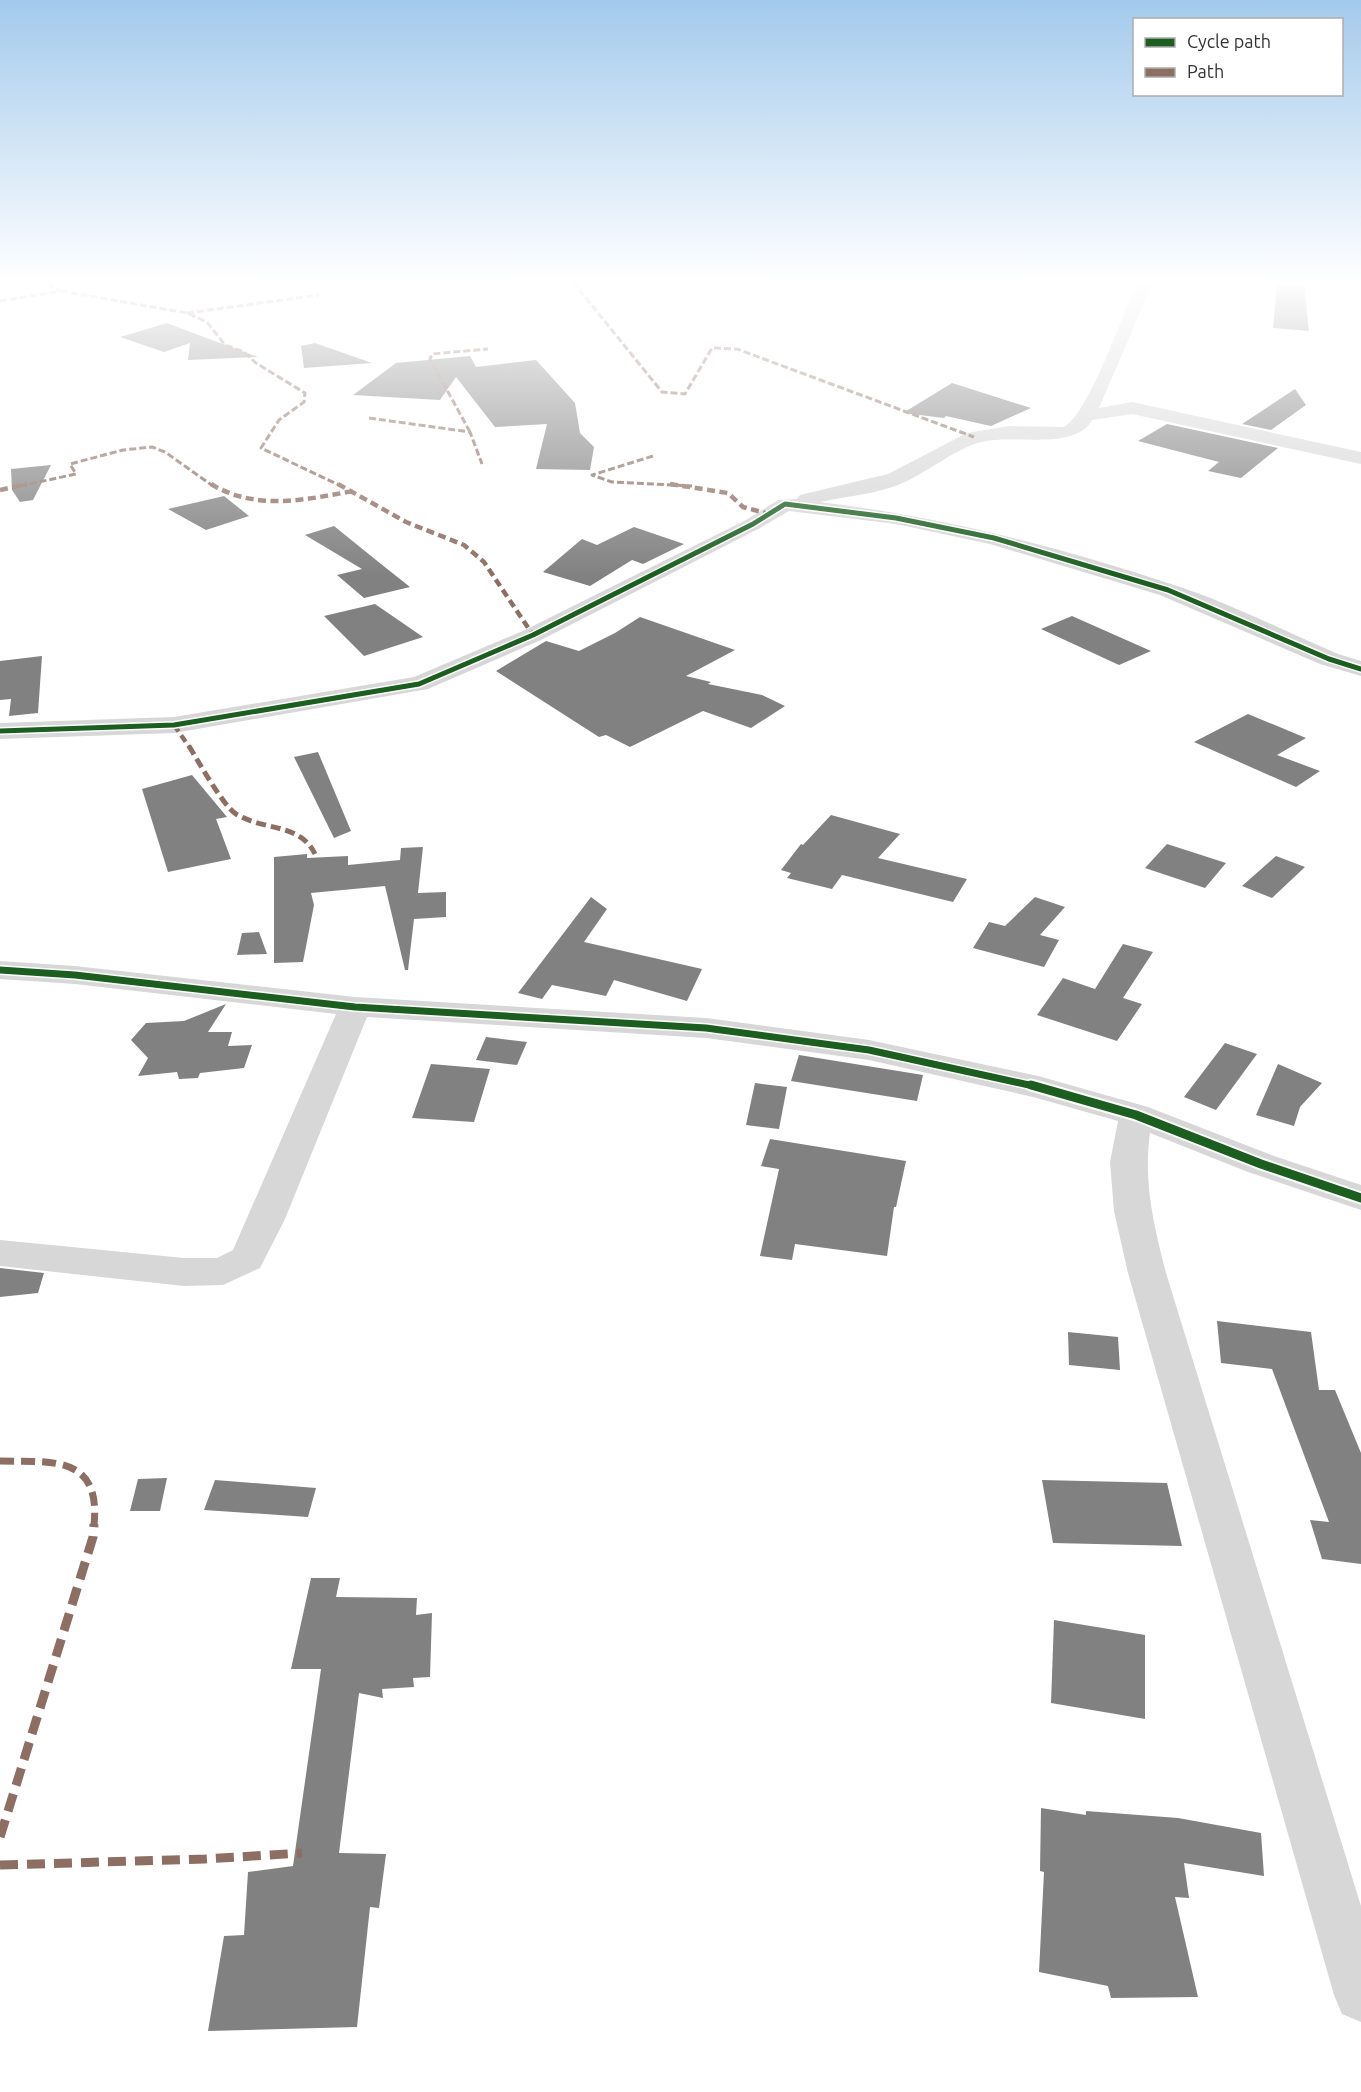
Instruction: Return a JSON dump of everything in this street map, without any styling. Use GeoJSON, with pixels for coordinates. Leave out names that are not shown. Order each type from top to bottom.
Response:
{"type":"FeatureCollection","features":[{"type":"Feature","properties":{"kind":"street"},"geometry":{"type":"LineString","coordinates":[[0,731],[174,725],[419,684],[533,635],[744,528],[785,504],[879,484],[910,472],[974,437],[1009,432],[1068,433],[1079,427],[1104,380]]}},
{"type":"Feature","properties":{"kind":"street"},"geometry":{"type":"LineString","coordinates":[[1084,416],[1132,408],[1361,458]]}},
{"type":"Feature","properties":{"kind":"street"},"geometry":{"type":"LineString","coordinates":[[785,504],[896,519],[1050,553],[1168,590],[1298,646],[1361,669]]}},
{"type":"Feature","properties":{"kind":"street"},"geometry":{"type":"LineString","coordinates":[[0,970],[75,975],[355,1007],[706,1028],[869,1050],[1038,1087],[1137,1115],[1261,1164],[1361,1198]]}},
{"type":"Feature","properties":{"kind":"street"},"geometry":{"type":"LineString","coordinates":[[0,1253],[184,1272],[223,1271],[247,1259],[267,1219],[355,1007]]}},
{"type":"Feature","properties":{"kind":"street"},"geometry":{"type":"LineString","coordinates":[[1137,1115],[1128,1162],[1132,1211],[1147,1273],[1361,1995]]}},
{"type":"Feature","properties":{"kind":"building"},"geometry":{"type":"Polygon","coordinates":[[[374,380],[454,380],[440,400],[353,395],[374,380]]]}},
{"type":"Feature","properties":{"kind":"building"},"geometry":{"type":"Polygon","coordinates":[[[458,380],[554,380],[575,403],[580,433],[594,447],[590,470],[536,469],[547,424],[495,427],[458,380]]]}},
{"type":"Feature","properties":{"kind":"building"},"geometry":{"type":"Polygon","coordinates":[[[952,383],[1031,408],[991,426],[946,416],[944,418],[903,413],[952,383]]]}},
{"type":"Feature","properties":{"kind":"building"},"geometry":{"type":"Polygon","coordinates":[[[1295,389],[1306,405],[1271,430],[1242,424],[1295,389]]]}},
{"type":"Feature","properties":{"kind":"building"},"geometry":{"type":"Polygon","coordinates":[[[1167,424],[1278,448],[1241,478],[1208,471],[1219,462],[1138,441],[1167,424]]]}},
{"type":"Feature","properties":{"kind":"building"},"geometry":{"type":"Polygon","coordinates":[[[51,465],[33,500],[20,502],[12,490],[11,469],[51,465]]]}},
{"type":"Feature","properties":{"kind":"building"},"geometry":{"type":"Polygon","coordinates":[[[224,496],[249,516],[206,530],[168,509],[224,496]]]}},
{"type":"Feature","properties":{"kind":"building"},"geometry":{"type":"Polygon","coordinates":[[[334,526],[410,587],[364,598],[337,575],[362,569],[305,535],[334,526]]]}},
{"type":"Feature","properties":{"kind":"building"},"geometry":{"type":"Polygon","coordinates":[[[634,527],[684,544],[643,564],[632,560],[590,586],[543,572],[582,539],[597,545],[634,527]]]}},
{"type":"Feature","properties":{"kind":"building"},"geometry":{"type":"Polygon","coordinates":[[[375,604],[423,637],[364,656],[324,616],[375,604]]]}},
{"type":"Feature","properties":{"kind":"building"},"geometry":{"type":"Polygon","coordinates":[[[1072,616],[1151,651],[1119,665],[1041,629],[1072,616]]]}},
{"type":"Feature","properties":{"kind":"building"},"geometry":{"type":"Polygon","coordinates":[[[640,617],[735,650],[686,676],[711,682],[708,684],[762,695],[785,706],[751,728],[703,711],[630,747],[606,735],[599,737],[496,671],[546,641],[579,651],[615,633],[640,617]]]}},
{"type":"Feature","properties":{"kind":"building"},"geometry":{"type":"Polygon","coordinates":[[[42,656],[38,713],[9,716],[11,699],[0,700],[0,661],[42,656]]]}},
{"type":"Feature","properties":{"kind":"building"},"geometry":{"type":"Polygon","coordinates":[[[1248,714],[1306,738],[1277,755],[1320,771],[1296,787],[1194,742],[1248,714]]]}},
{"type":"Feature","properties":{"kind":"building"},"geometry":{"type":"Polygon","coordinates":[[[318,752],[351,831],[334,838],[294,757],[318,752]]]}},
{"type":"Feature","properties":{"kind":"building"},"geometry":{"type":"Polygon","coordinates":[[[192,775],[227,817],[216,819],[231,859],[168,872],[142,789],[192,775]]]}},
{"type":"Feature","properties":{"kind":"building"},"geometry":{"type":"Polygon","coordinates":[[[831,815],[900,834],[878,858],[967,879],[953,902],[842,875],[832,889],[787,878],[791,873],[781,870],[801,844],[803,845],[831,815]]]}},
{"type":"Feature","properties":{"kind":"building"},"geometry":{"type":"Polygon","coordinates":[[[1167,844],[1226,863],[1205,888],[1145,868],[1167,844]]]}},
{"type":"Feature","properties":{"kind":"building"},"geometry":{"type":"Polygon","coordinates":[[[423,847],[418,893],[446,892],[446,917],[414,919],[408,970],[405,970],[385,886],[311,893],[314,905],[303,962],[274,963],[274,857],[307,854],[307,858],[348,856],[348,865],[400,860],[401,848],[423,847]]]}},
{"type":"Feature","properties":{"kind":"building"},"geometry":{"type":"Polygon","coordinates":[[[1276,856],[1305,867],[1272,898],[1242,886],[1276,856]]]}},
{"type":"Feature","properties":{"kind":"building"},"geometry":{"type":"Polygon","coordinates":[[[591,897],[607,909],[584,942],[702,969],[687,1001],[614,980],[606,996],[552,985],[542,999],[518,993],[591,897]]]}},
{"type":"Feature","properties":{"kind":"building"},"geometry":{"type":"Polygon","coordinates":[[[1035,897],[1065,907],[1040,935],[1059,940],[1044,967],[973,948],[989,922],[1005,926],[1035,897]]]}},
{"type":"Feature","properties":{"kind":"building"},"geometry":{"type":"Polygon","coordinates":[[[259,932],[267,954],[237,955],[242,933],[259,932]]]}},
{"type":"Feature","properties":{"kind":"building"},"geometry":{"type":"Polygon","coordinates":[[[1123,944],[1153,952],[1123,998],[1142,1004],[1117,1041],[1037,1015],[1063,978],[1095,989],[1123,944]]]}},
{"type":"Feature","properties":{"kind":"building"},"geometry":{"type":"Polygon","coordinates":[[[226,1004],[208,1032],[232,1032],[228,1046],[252,1045],[244,1068],[200,1073],[198,1078],[179,1079],[177,1072],[138,1076],[148,1058],[131,1040],[146,1023],[184,1021],[226,1004]]]}},
{"type":"Feature","properties":{"kind":"building"},"geometry":{"type":"Polygon","coordinates":[[[486,1037],[527,1042],[517,1065],[476,1060],[486,1037]]]}},
{"type":"Feature","properties":{"kind":"building"},"geometry":{"type":"Polygon","coordinates":[[[1225,1043],[1257,1054],[1216,1110],[1184,1097],[1225,1043]]]}},
{"type":"Feature","properties":{"kind":"building"},"geometry":{"type":"Polygon","coordinates":[[[799,1055],[923,1075],[917,1101],[791,1081],[799,1055]]]}},
{"type":"Feature","properties":{"kind":"building"},"geometry":{"type":"Polygon","coordinates":[[[431,1064],[490,1069],[474,1122],[412,1118],[431,1064]]]}},
{"type":"Feature","properties":{"kind":"building"},"geometry":{"type":"Polygon","coordinates":[[[1278,1064],[1322,1083],[1300,1107],[1294,1126],[1256,1115],[1278,1064]]]}},
{"type":"Feature","properties":{"kind":"building"},"geometry":{"type":"Polygon","coordinates":[[[755,1083],[787,1087],[779,1129],[746,1125],[755,1083]]]}},
{"type":"Feature","properties":{"kind":"building"},"geometry":{"type":"Polygon","coordinates":[[[770,1139],[906,1161],[896,1207],[894,1207],[887,1256],[795,1244],[792,1260],[760,1256],[779,1169],[761,1166],[770,1139]]]}},
{"type":"Feature","properties":{"kind":"building"},"geometry":{"type":"Polygon","coordinates":[[[0,1268],[44,1273],[38,1293],[0,1297],[0,1268]]]}},
{"type":"Feature","properties":{"kind":"building"},"geometry":{"type":"Polygon","coordinates":[[[1217,1321],[1311,1332],[1319,1390],[1335,1390],[1361,1453],[1361,1564],[1322,1559],[1310,1520],[1329,1522],[1272,1369],[1221,1363],[1217,1321]]]}},
{"type":"Feature","properties":{"kind":"building"},"geometry":{"type":"Polygon","coordinates":[[[1068,1332],[1118,1337],[1120,1370],[1069,1365],[1068,1332]]]}},
{"type":"Feature","properties":{"kind":"building"},"geometry":{"type":"Polygon","coordinates":[[[167,1478],[160,1511],[130,1511],[138,1479],[167,1478]]]}},
{"type":"Feature","properties":{"kind":"building"},"geometry":{"type":"Polygon","coordinates":[[[215,1480],[316,1488],[308,1517],[204,1510],[215,1480]]]}},
{"type":"Feature","properties":{"kind":"building"},"geometry":{"type":"Polygon","coordinates":[[[1042,1480],[1167,1483],[1182,1546],[1053,1543],[1042,1480]]]}},
{"type":"Feature","properties":{"kind":"building"},"geometry":{"type":"Polygon","coordinates":[[[311,1578],[340,1578],[336,1597],[417,1598],[416,1615],[432,1613],[430,1677],[413,1678],[414,1687],[382,1689],[383,1698],[359,1693],[339,1853],[386,1854],[379,1908],[370,1907],[357,2027],[208,2031],[224,1936],[244,1935],[248,1872],[293,1866],[321,1669],[291,1669],[311,1578]]]}},
{"type":"Feature","properties":{"kind":"building"},"geometry":{"type":"Polygon","coordinates":[[[1054,1620],[1145,1635],[1145,1719],[1051,1703],[1054,1620]]]}},
{"type":"Feature","properties":{"kind":"building"},"geometry":{"type":"Polygon","coordinates":[[[1041,1808],[1086,1815],[1086,1811],[1178,1818],[1261,1833],[1264,1876],[1184,1863],[1189,1898],[1175,1897],[1198,1997],[1111,1998],[1108,1986],[1039,1972],[1044,1872],[1040,1871],[1041,1808]]]}},
{"type":"Feature","properties":{"kind":"marked path"},"geometry":{"type":"LineString","coordinates":[[283,380],[305,393],[304,402],[279,420],[261,448],[358,494],[406,522],[464,545],[484,562],[533,635]]}},
{"type":"Feature","properties":{"kind":"marked path"},"geometry":{"type":"LineString","coordinates":[[441,380],[470,432]]}},
{"type":"Feature","properties":{"kind":"marked path"},"geometry":{"type":"LineString","coordinates":[[652,380],[662,392],[685,394],[693,380]]}},
{"type":"Feature","properties":{"kind":"marked path"},"geometry":{"type":"LineString","coordinates":[[819,380],[974,437]]}},
{"type":"Feature","properties":{"kind":"marked path"},"geometry":{"type":"LineString","coordinates":[[369,418],[470,432],[482,464]]}},
{"type":"Feature","properties":{"kind":"marked path"},"geometry":{"type":"LineString","coordinates":[[0,490],[76,474],[70,464],[123,450],[152,447],[165,452],[218,489],[255,501],[291,501],[353,491]]}},
{"type":"Feature","properties":{"kind":"marked path"},"geometry":{"type":"LineString","coordinates":[[653,456],[592,475],[612,482],[688,485],[728,493],[743,507],[769,514]]}},
{"type":"Feature","properties":{"kind":"marked path"},"geometry":{"type":"LineString","coordinates":[[174,725],[234,813],[263,827],[297,833],[310,844],[315,854]]}},
{"type":"Feature","properties":{"kind":"marked path"},"geometry":{"type":"LineString","coordinates":[[0,1461],[44,1462],[62,1464],[76,1469],[87,1477],[94,1490],[96,1510],[93,1537],[0,1837]]}},
{"type":"Feature","properties":{"kind":"marked path"},"geometry":{"type":"LineString","coordinates":[[0,1865],[205,1859],[302,1853]]}},
{"type":"Feature","properties":{"kind":"cycle path"},"geometry":{"type":"LineString","coordinates":[[0,731],[174,725],[419,684],[533,635],[753,524],[785,504],[896,518],[994,538],[1168,590],[1329,659],[1361,669]]}},
{"type":"Feature","properties":{"kind":"cycle path"},"geometry":{"type":"LineString","coordinates":[[0,970],[75,975],[355,1007],[706,1028],[869,1050],[1038,1087],[1136,1115],[1261,1164],[1361,1198]]}}]}
